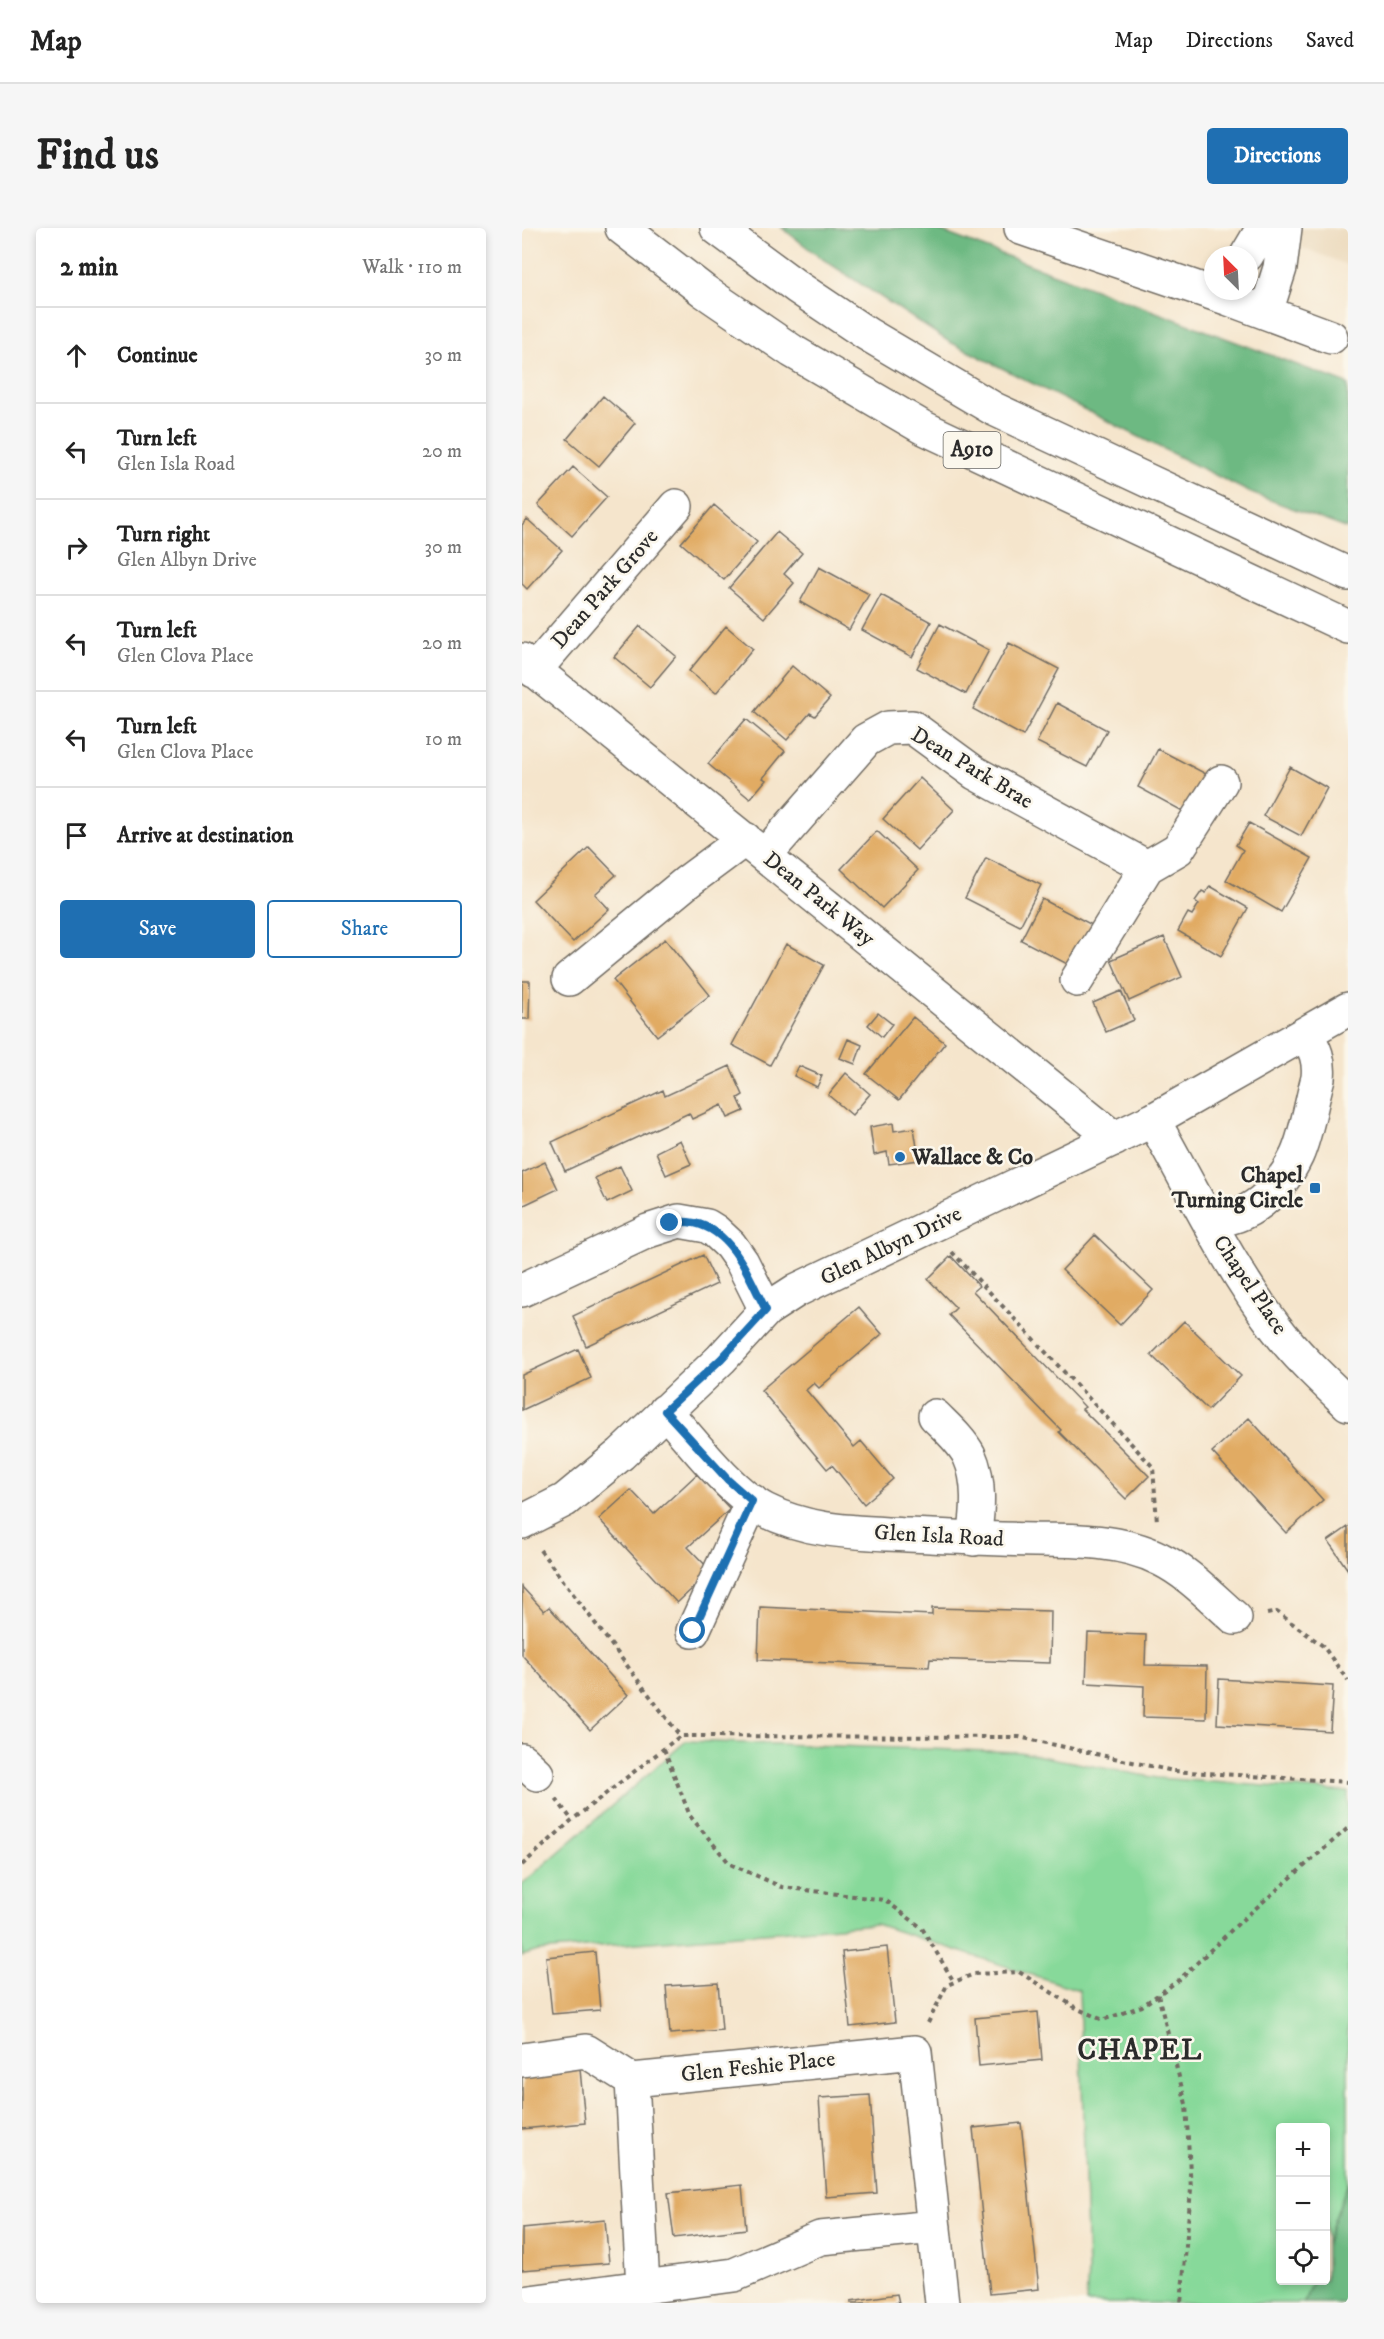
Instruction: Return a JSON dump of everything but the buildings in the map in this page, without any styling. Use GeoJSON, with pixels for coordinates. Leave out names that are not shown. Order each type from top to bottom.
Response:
{"type":"FeatureCollection","features":[{"type":"Feature","properties":{"kind":"street","name":"A910"},"geometry":{"type":"LineString","coordinates":[[622,228],[704,291],[792,351],[922,427],[1348,627]]}},
{"type":"Feature","properties":{"kind":"street","name":"A910"},"geometry":{"type":"LineString","coordinates":[[717,228],[796,287],[867,334],[994,409],[1348,574]]}},
{"type":"Feature","properties":{"kind":"street"},"geometry":{"type":"LineString","coordinates":[[1021,228],[1204,287]]}},
{"type":"Feature","properties":{"kind":"street"},"geometry":{"type":"LineString","coordinates":[[1252,246],[1263,228]]}},
{"type":"Feature","properties":{"kind":"street"},"geometry":{"type":"LineString","coordinates":[[1266,312],[1280,268],[1285,228]]}},
{"type":"Feature","properties":{"kind":"street"},"geometry":{"type":"LineString","coordinates":[[1241,300],[1331,336]]}},
{"type":"Feature","properties":{"kind":"street","name":"Dean Park Grove"},"geometry":{"type":"LineString","coordinates":[[528,665],[676,506]]}},
{"type":"Feature","properties":{"kind":"street"},"geometry":{"type":"LineString","coordinates":[[1289,546],[1348,565]]}},
{"type":"Feature","properties":{"kind":"street","name":"Dean Park Way"},"geometry":{"type":"LineString","coordinates":[[528,665],[1115,1139]]}},
{"type":"Feature","properties":{"kind":"street","name":"Dean Park Brae"},"geometry":{"type":"LineString","coordinates":[[569,979],[687,882],[755,847],[866,740],[888,728],[912,726],[975,773],[1147,867]]}},
{"type":"Feature","properties":{"kind":"street"},"geometry":{"type":"LineString","coordinates":[[1077,980],[1147,867],[1178,849],[1221,783]]}},
{"type":"Feature","properties":{"kind":"street","name":"Glen Albyn Drive"},"geometry":{"type":"LineString","coordinates":[[529,1534],[565,1500],[621,1454],[721,1359],[766,1310],[797,1290],[1153,1120],[1348,1009]]}},
{"type":"Feature","properties":{"kind":"street"},"geometry":{"type":"LineString","coordinates":[[1208,1220],[1231,1218],[1259,1203],[1283,1179],[1298,1153],[1319,1067],[1315,1049],[1306,1034]]}},
{"type":"Feature","properties":{"kind":"street","name":"Chapel Place"},"geometry":{"type":"LineString","coordinates":[[1153,1120],[1227,1254],[1276,1328],[1308,1365],[1348,1404]]}},
{"type":"Feature","properties":{"kind":"street"},"geometry":{"type":"LineString","coordinates":[[522,1290],[648,1231],[679,1221],[707,1226],[716,1231],[730,1245],[742,1262],[766,1310]]}},
{"type":"Feature","properties":{"kind":"street","name":"Glen Isla Road"},"geometry":{"type":"LineString","coordinates":[[665,1411],[728,1480],[752,1501],[792,1522],[834,1531],[974,1539],[1085,1542],[1123,1546],[1160,1559],[1188,1576],[1235,1618]]}},
{"type":"Feature","properties":{"kind":"street"},"geometry":{"type":"LineString","coordinates":[[935,1416],[958,1439],[969,1455],[974,1473],[978,1508],[974,1539]]}},
{"type":"Feature","properties":{"kind":"street"},"geometry":{"type":"LineString","coordinates":[[693,1631],[752,1501]]}},
{"type":"Feature","properties":{"kind":"street"},"geometry":{"type":"LineString","coordinates":[[522,2060],[586,2051],[632,2080],[643,2287]]}},
{"type":"Feature","properties":{"kind":"street"},"geometry":{"type":"LineString","coordinates":[[915,2052],[942,2303]]}},
{"type":"Feature","properties":{"kind":"street","name":"Glen Feshie Place"},"geometry":{"type":"LineString","coordinates":[[632,2080],[915,2052]]}},
{"type":"Feature","properties":{"kind":"street"},"geometry":{"type":"LineString","coordinates":[[522,2303],[734,2275],[820,2238],[934,2227]]}},
{"type":"Feature","properties":{"kind":"path"},"geometry":{"type":"LineString","coordinates":[[930,1227],[1153,1467],[1160,1559]]}},
{"type":"Feature","properties":{"kind":"path"},"geometry":{"type":"LineString","coordinates":[[529,1534],[680,1736]]}},
{"type":"Feature","properties":{"kind":"path"},"geometry":{"type":"LineString","coordinates":[[1235,1618],[1277,1612],[1323,1646],[1348,1681]]}},
{"type":"Feature","properties":{"kind":"path"},"geometry":{"type":"LineString","coordinates":[[522,1865],[572,1820],[680,1736],[1019,1737],[1173,1771],[1348,1782]]}},
{"type":"Feature","properties":{"kind":"path"},"geometry":{"type":"LineString","coordinates":[[664,1749],[690,1816],[730,1864],[782,1887],[885,1900],[922,1928],[954,1982]]}},
{"type":"Feature","properties":{"kind":"path"},"geometry":{"type":"LineString","coordinates":[[915,2052],[947,1985],[974,1974],[1020,1972],[1078,2009],[1103,2020],[1142,2006],[1179,1980],[1241,1921],[1348,1828]]}},
{"type":"Feature","properties":{"kind":"path"},"geometry":{"type":"LineString","coordinates":[[1158,1995],[1186,2104],[1191,2189],[1181,2303]]}},
{"type":"Feature","properties":{"kind":"shaded area"},"geometry":{"type":"Polygon","coordinates":[[[1282,228],[1348,228],[1348,265],[1303,248],[1282,228]]]}},
{"type":"Feature","properties":{"kind":"green space"},"geometry":{"type":"Polygon","coordinates":[[[782,228],[932,228],[1348,384],[1348,529],[1251,493],[948,341],[821,258],[782,228]]]}},
{"type":"Feature","properties":{"kind":"green space"},"geometry":{"type":"Polygon","coordinates":[[[686,1741],[1019,1752],[1157,1778],[1348,1792],[1348,2182],[1330,2232],[1330,2123],[1276,2123],[1276,2285],[1311,2285],[1304,2303],[1086,2303],[1088,2271],[1079,1990],[876,1924],[538,1951],[522,1956],[522,1884],[686,1741]]]}},
{"type":"Feature","properties":{"kind":"green space"},"geometry":{"type":"Polygon","coordinates":[[[1348,2182],[1348,2303],[1304,2303],[1311,2285],[1330,2285],[1330,2232],[1348,2182]]]}},
{"type":"Feature","properties":{"kind":"place","name":"Wallace & Co"},"geometry":{"type":"Point","coordinates":[900,1157]}},
{"type":"Feature","properties":{"kind":"place","name":"Chapel Turning Circle"},"geometry":{"type":"Point","coordinates":[1315,1188]}},
{"type":"Feature","properties":{"kind":"district","name":"CHAPEL"},"geometry":{"type":"Point","coordinates":[1140,2050]}},
{"type":"Feature","properties":{"kind":"route"},"geometry":{"type":"LineString","coordinates":[[670,1223],[679,1221],[696,1223],[716,1231],[742,1262],[766,1310],[721,1359],[665,1411],[728,1480],[752,1501],[693,1631]]}}]}
